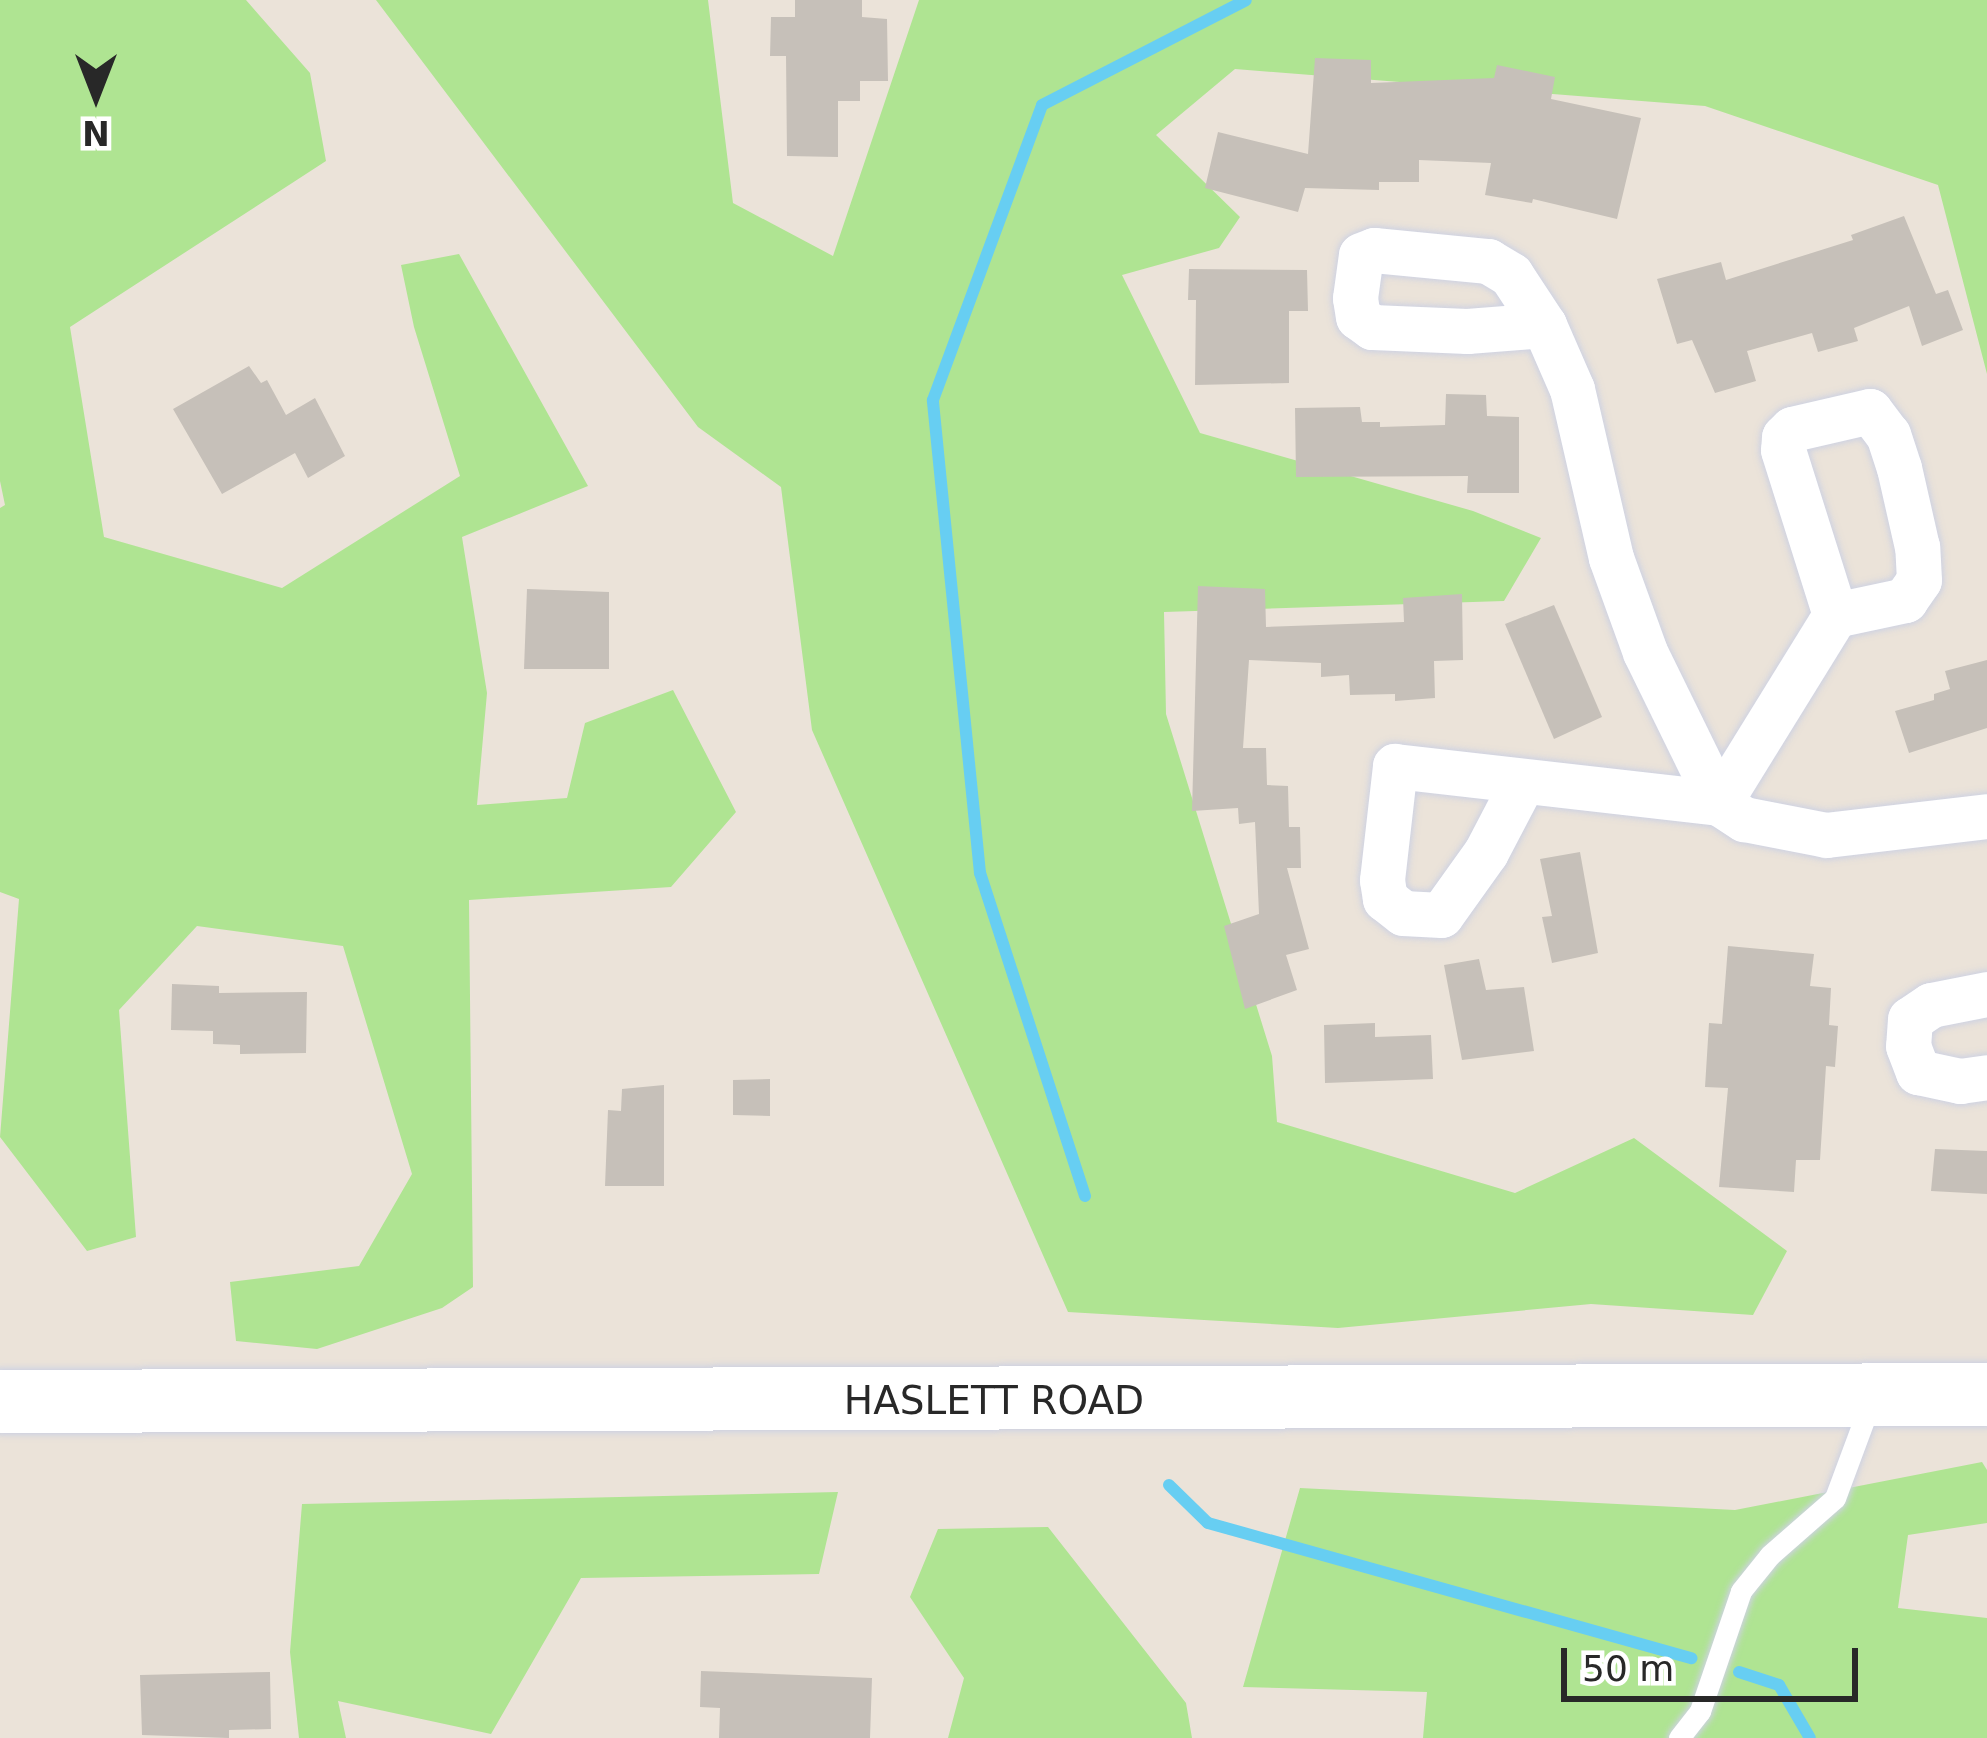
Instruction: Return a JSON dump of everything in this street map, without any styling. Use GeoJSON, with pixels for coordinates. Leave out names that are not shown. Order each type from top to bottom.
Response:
{"type":"FeatureCollection","features":[{"type":"Feature","properties":{"kind":"main road","name":"HASLETT ROAD"},"geometry":{"type":"LineString","coordinates":[[0,1401],[1987,1394]]}},
{"type":"Feature","properties":{"kind":"street"},"geometry":{"type":"LineString","coordinates":[[1544,325],[1572,389],[1611,558],[1645,652],[1719,803]]}},
{"type":"Feature","properties":{"kind":"street"},"geometry":{"type":"LineString","coordinates":[[1719,803],[1835,615]]}},
{"type":"Feature","properties":{"kind":"street"},"geometry":{"type":"LineString","coordinates":[[1521,785],[1719,803],[1744,819],[1826,836],[1987,816]]}},
{"type":"Feature","properties":{"kind":"street"},"geometry":{"type":"LineString","coordinates":[[1987,994],[1931,1006],[1910,1019],[1908,1046],[1918,1072],[1960,1081],[1987,1077]]}},
{"type":"Feature","properties":{"kind":"lane"},"geometry":{"type":"LineString","coordinates":[[1679,1738],[1700,1711],[1741,1591],[1770,1555],[1835,1498],[1873,1394]]}},
{"type":"Feature","properties":{"kind":"lane"},"geometry":{"type":"LineString","coordinates":[[1700,1711],[1702,1738]]}},
{"type":"Feature","properties":{"kind":"green space"},"geometry":{"type":"Polygon","coordinates":[[[0,0],[246,0],[310,73],[326,161],[70,327],[104,537],[282,588],[460,476],[414,327],[401,265],[459,254],[588,486],[462,537],[487,693],[477,805],[567,798],[585,723],[673,690],[736,812],[671,887],[469,900],[473,1287],[442,1308],[317,1349],[236,1341],[230,1282],[359,1266],[412,1174],[343,946],[197,926],[119,1010],[136,1237],[87,1251],[0,1137],[19,899],[0,892],[0,508],[5,505],[0,481],[0,0]]]}},
{"type":"Feature","properties":{"kind":"green space"},"geometry":{"type":"Polygon","coordinates":[[[376,0],[708,0],[733,203],[833,256],[919,0],[1987,0],[1987,374],[1938,185],[1705,106],[1235,69],[1156,135],[1240,217],[1219,248],[1122,275],[1200,433],[1473,511],[1541,538],[1504,601],[1164,612],[1166,714],[1272,1056],[1277,1122],[1515,1193],[1634,1138],[1787,1251],[1753,1315],[1591,1304],[1338,1328],[1068,1312],[812,730],[781,487],[698,427],[376,0]]]}},
{"type":"Feature","properties":{"kind":"green space"},"geometry":{"type":"Polygon","coordinates":[[[1982,1462],[1987,1470],[1987,1523],[1908,1535],[1898,1608],[1987,1618],[1987,1738],[1423,1738],[1427,1692],[1243,1687],[1300,1488],[1735,1510],[1982,1462]]]}},
{"type":"Feature","properties":{"kind":"green space"},"geometry":{"type":"Polygon","coordinates":[[[838,1492],[819,1574],[581,1578],[491,1734],[338,1701],[346,1738],[299,1738],[290,1652],[302,1504],[838,1492]]]}},
{"type":"Feature","properties":{"kind":"green space"},"geometry":{"type":"Polygon","coordinates":[[[1048,1527],[1186,1703],[1192,1738],[948,1738],[964,1678],[910,1597],[938,1529],[1048,1527]]]}},
{"type":"Feature","properties":{"kind":"building"},"geometry":{"type":"Polygon","coordinates":[[[795,0],[862,0],[862,17],[887,19],[888,81],[860,81],[860,101],[838,101],[838,157],[787,156],[786,56],[770,56],[771,17],[795,17],[795,0]]]}},
{"type":"Feature","properties":{"kind":"building"},"geometry":{"type":"Polygon","coordinates":[[[1315,58],[1371,60],[1371,83],[1494,78],[1497,65],[1555,77],[1551,99],[1641,118],[1617,219],[1533,199],[1532,203],[1485,195],[1491,163],[1419,160],[1419,182],[1379,182],[1379,190],[1305,188],[1298,212],[1205,188],[1218,132],[1308,154],[1315,58]]]}},
{"type":"Feature","properties":{"kind":"building"},"geometry":{"type":"Polygon","coordinates":[[[1904,216],[1936,294],[1948,290],[1963,330],[1922,346],[1909,306],[1854,328],[1858,341],[1818,352],[1812,333],[1747,351],[1756,381],[1715,393],[1692,340],[1677,344],[1657,279],[1721,262],[1726,280],[1853,240],[1851,235],[1904,216]]]}},
{"type":"Feature","properties":{"kind":"building"},"geometry":{"type":"Polygon","coordinates":[[[1189,269],[1307,270],[1308,311],[1289,311],[1289,383],[1195,385],[1196,300],[1188,300],[1189,269]]]}},
{"type":"Feature","properties":{"kind":"building"},"geometry":{"type":"Polygon","coordinates":[[[249,366],[261,383],[267,380],[286,415],[315,398],[345,456],[308,478],[295,453],[222,494],[173,409],[249,366]]]}},
{"type":"Feature","properties":{"kind":"building"},"geometry":{"type":"Polygon","coordinates":[[[1446,394],[1486,395],[1487,416],[1519,417],[1519,493],[1467,493],[1468,476],[1296,477],[1295,408],[1360,407],[1362,422],[1380,422],[1380,427],[1445,425],[1446,394]]]}},
{"type":"Feature","properties":{"kind":"building"},"geometry":{"type":"Polygon","coordinates":[[[1198,586],[1265,589],[1266,627],[1404,622],[1403,598],[1462,594],[1463,660],[1434,661],[1435,698],[1395,701],[1395,694],[1350,695],[1349,675],[1321,677],[1321,663],[1249,660],[1243,748],[1266,748],[1267,785],[1288,786],[1289,827],[1300,827],[1301,868],[1287,868],[1309,949],[1286,955],[1297,990],[1245,1009],[1224,926],[1259,914],[1255,822],[1239,824],[1238,808],[1192,811],[1198,586]]]}},
{"type":"Feature","properties":{"kind":"building"},"geometry":{"type":"Polygon","coordinates":[[[527,589],[609,592],[609,669],[524,669],[527,589]]]}},
{"type":"Feature","properties":{"kind":"building"},"geometry":{"type":"Polygon","coordinates":[[[1554,605],[1602,717],[1554,739],[1505,624],[1554,605]]]}},
{"type":"Feature","properties":{"kind":"building"},"geometry":{"type":"Polygon","coordinates":[[[1987,660],[1987,728],[1909,753],[1895,711],[1934,700],[1934,694],[1950,689],[1945,671],[1987,660]]]}},
{"type":"Feature","properties":{"kind":"building"},"geometry":{"type":"Polygon","coordinates":[[[1580,852],[1598,953],[1552,963],[1542,917],[1552,916],[1540,859],[1580,852]]]}},
{"type":"Feature","properties":{"kind":"building"},"geometry":{"type":"Polygon","coordinates":[[[1728,946],[1814,954],[1810,986],[1831,988],[1829,1025],[1838,1026],[1835,1067],[1826,1066],[1820,1160],[1796,1160],[1794,1192],[1719,1187],[1728,1088],[1705,1087],[1709,1023],[1722,1024],[1728,946]]]}},
{"type":"Feature","properties":{"kind":"building"},"geometry":{"type":"Polygon","coordinates":[[[1479,959],[1486,990],[1524,987],[1534,1051],[1462,1060],[1444,965],[1479,959]]]}},
{"type":"Feature","properties":{"kind":"building"},"geometry":{"type":"Polygon","coordinates":[[[172,984],[219,986],[219,993],[307,992],[306,1053],[240,1054],[240,1045],[213,1044],[213,1031],[171,1030],[172,984]]]}},
{"type":"Feature","properties":{"kind":"building"},"geometry":{"type":"Polygon","coordinates":[[[1375,1023],[1375,1037],[1431,1035],[1433,1079],[1325,1083],[1324,1025],[1375,1023]]]}},
{"type":"Feature","properties":{"kind":"building"},"geometry":{"type":"Polygon","coordinates":[[[770,1079],[770,1116],[733,1115],[733,1080],[770,1079]]]}},
{"type":"Feature","properties":{"kind":"building"},"geometry":{"type":"Polygon","coordinates":[[[664,1085],[664,1186],[605,1186],[608,1110],[621,1111],[622,1089],[664,1085]]]}},
{"type":"Feature","properties":{"kind":"building"},"geometry":{"type":"Polygon","coordinates":[[[1935,1149],[1987,1151],[1987,1194],[1931,1191],[1935,1149]]]}},
{"type":"Feature","properties":{"kind":"building"},"geometry":{"type":"Polygon","coordinates":[[[701,1671],[872,1678],[870,1738],[719,1738],[720,1708],[700,1707],[701,1671]]]}},
{"type":"Feature","properties":{"kind":"building"},"geometry":{"type":"Polygon","coordinates":[[[270,1672],[271,1729],[229,1730],[229,1738],[142,1735],[140,1675],[270,1672]]]}},
{"type":"Feature","properties":{"kind":"waterway"},"geometry":{"type":"LineString","coordinates":[[1085,1196],[980,873],[933,400],[1042,105],[1246,0]]}},
{"type":"Feature","properties":{"kind":"waterway"},"geometry":{"type":"LineString","coordinates":[[1169,1485],[1208,1523],[1691,1658]]}},
{"type":"Feature","properties":{"kind":"waterway"},"geometry":{"type":"LineString","coordinates":[[1739,1672],[1779,1685],[1810,1738]]}}]}
